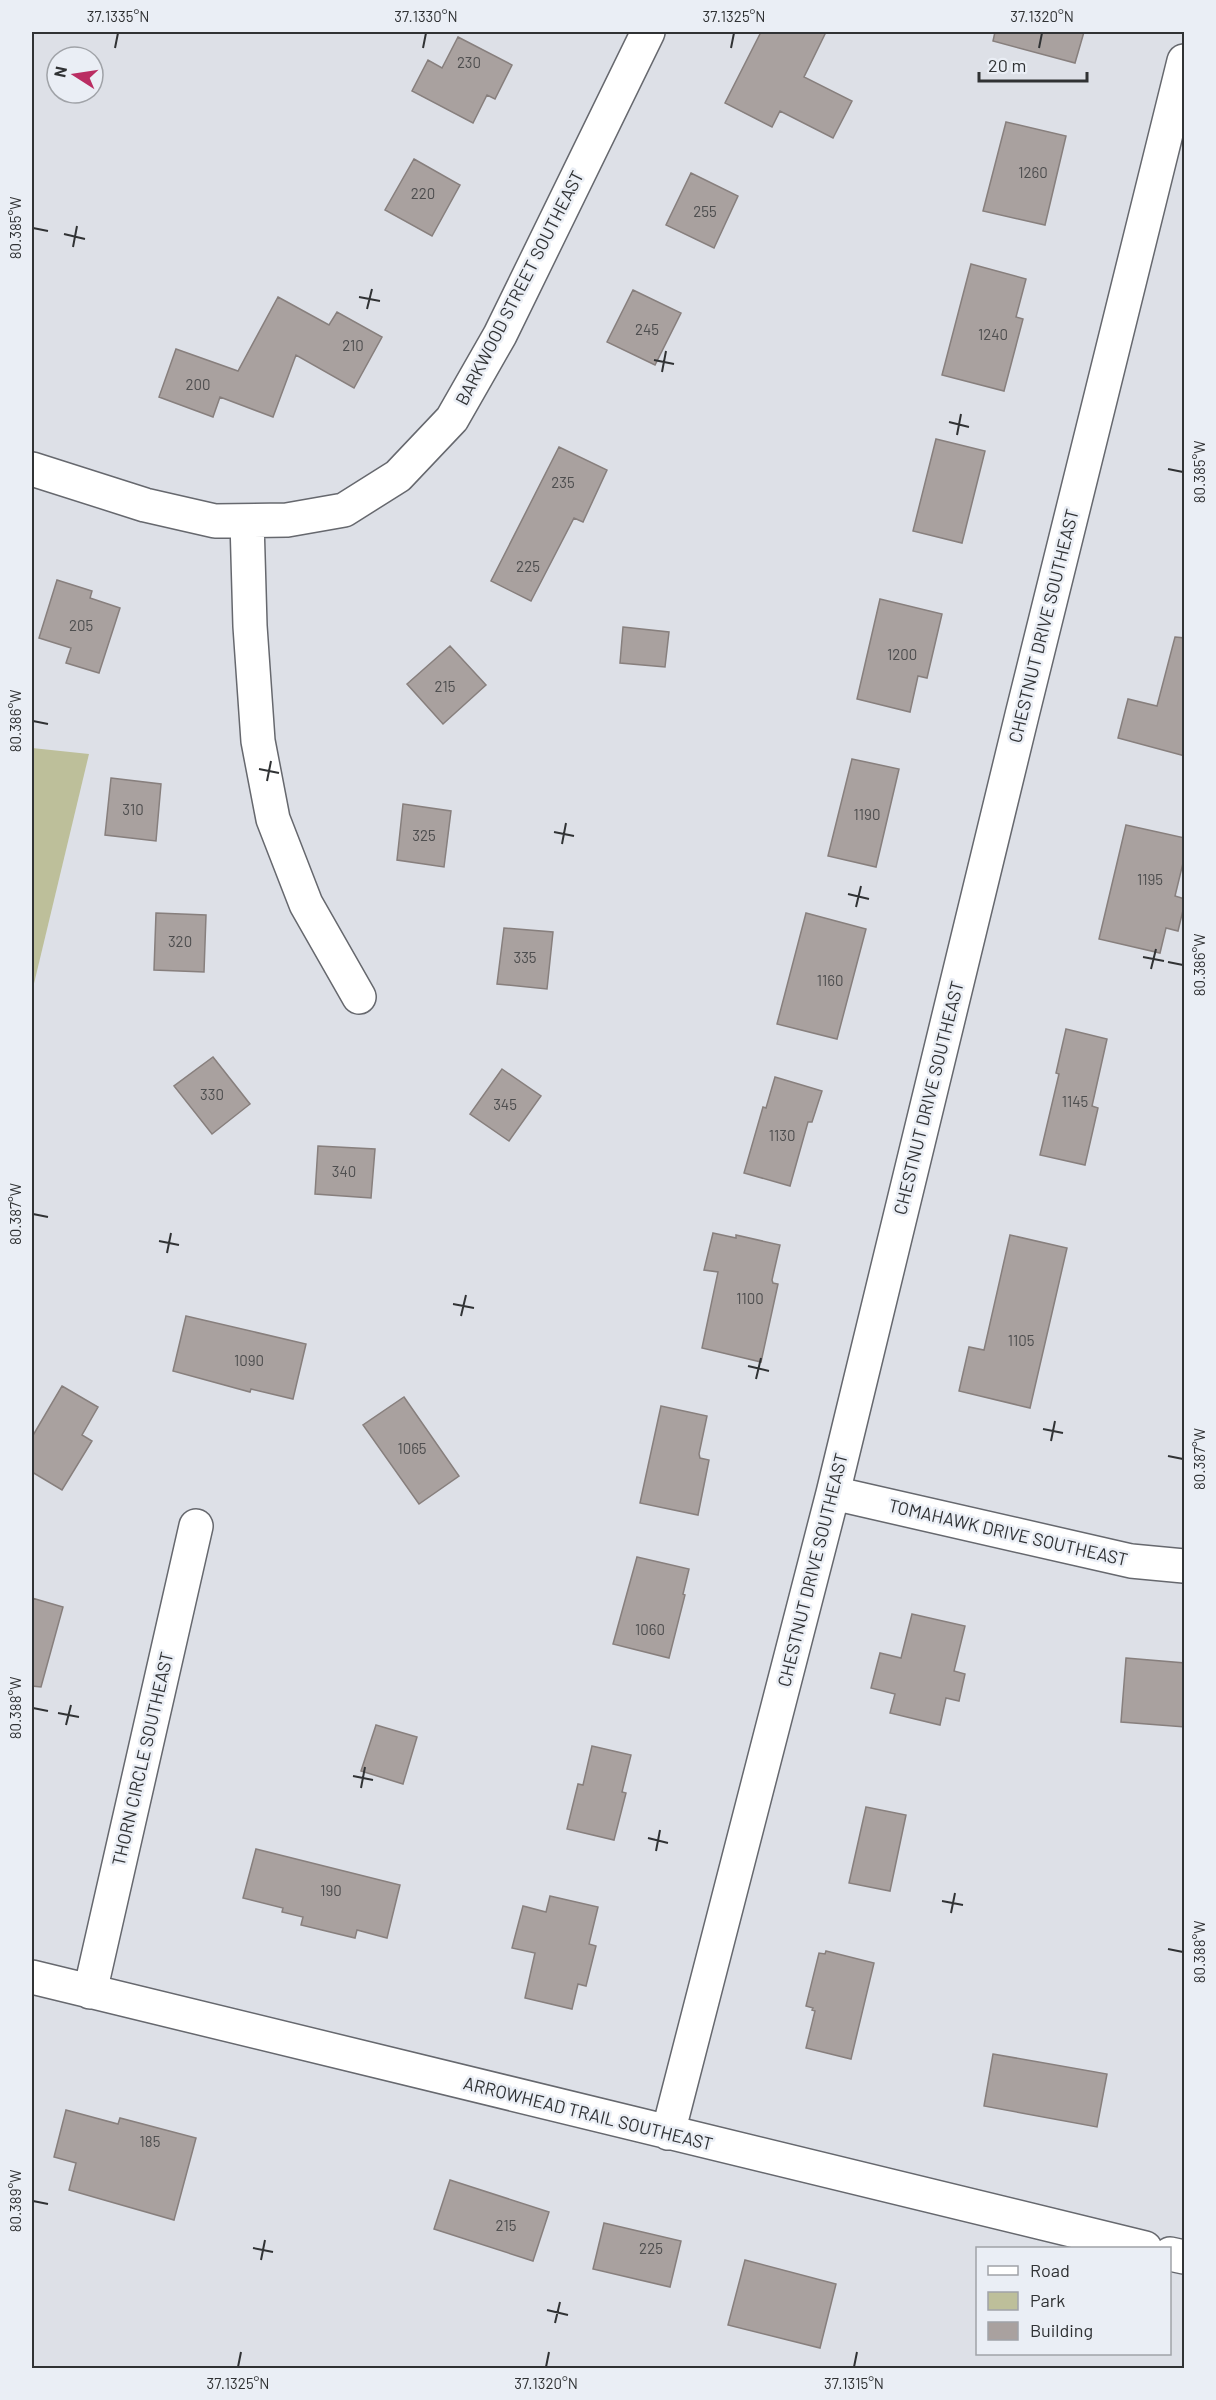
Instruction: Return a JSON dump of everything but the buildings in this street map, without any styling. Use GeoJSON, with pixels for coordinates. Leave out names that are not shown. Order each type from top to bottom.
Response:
{"type":"FeatureCollection","features":[{"type":"Feature","properties":{"kind":"street","name":"BARKWOOD STREET SOUTHEAST"},"geometry":{"type":"LineString","coordinates":[[32,469],[145,506],[215,521],[287,520],[344,510],[398,476],[452,419],[500,335],[648,32]]}},
{"type":"Feature","properties":{"kind":"street","name":"CHESTNUT DRIVE SOUTHEAST"},"geometry":{"type":"LineString","coordinates":[[668,2133],[833,1493],[1022,715],[1185,61]]}},
{"type":"Feature","properties":{"kind":"street"},"geometry":{"type":"LineString","coordinates":[[247,521],[250,626],[258,741],[273,819],[306,904],[359,997]]}},
{"type":"Feature","properties":{"kind":"street","name":"TOMAHAWK DRIVE SOUTHEAST"},"geometry":{"type":"LineString","coordinates":[[833,1493],[1131,1561],[1185,1566]]}},
{"type":"Feature","properties":{"kind":"street","name":"THORN CIRCLE SOUTHEAST"},"geometry":{"type":"LineString","coordinates":[[90,1992],[196,1526]]}},
{"type":"Feature","properties":{"kind":"street","name":"ARROWHEAD TRAIL SOUTHEAST"},"geometry":{"type":"LineString","coordinates":[[32,1977],[1140,2247]]}},
{"type":"Feature","properties":{"kind":"green space"},"geometry":{"type":"Polygon","coordinates":[[[32,748],[89,754],[32,992],[32,748]]]}}]}
